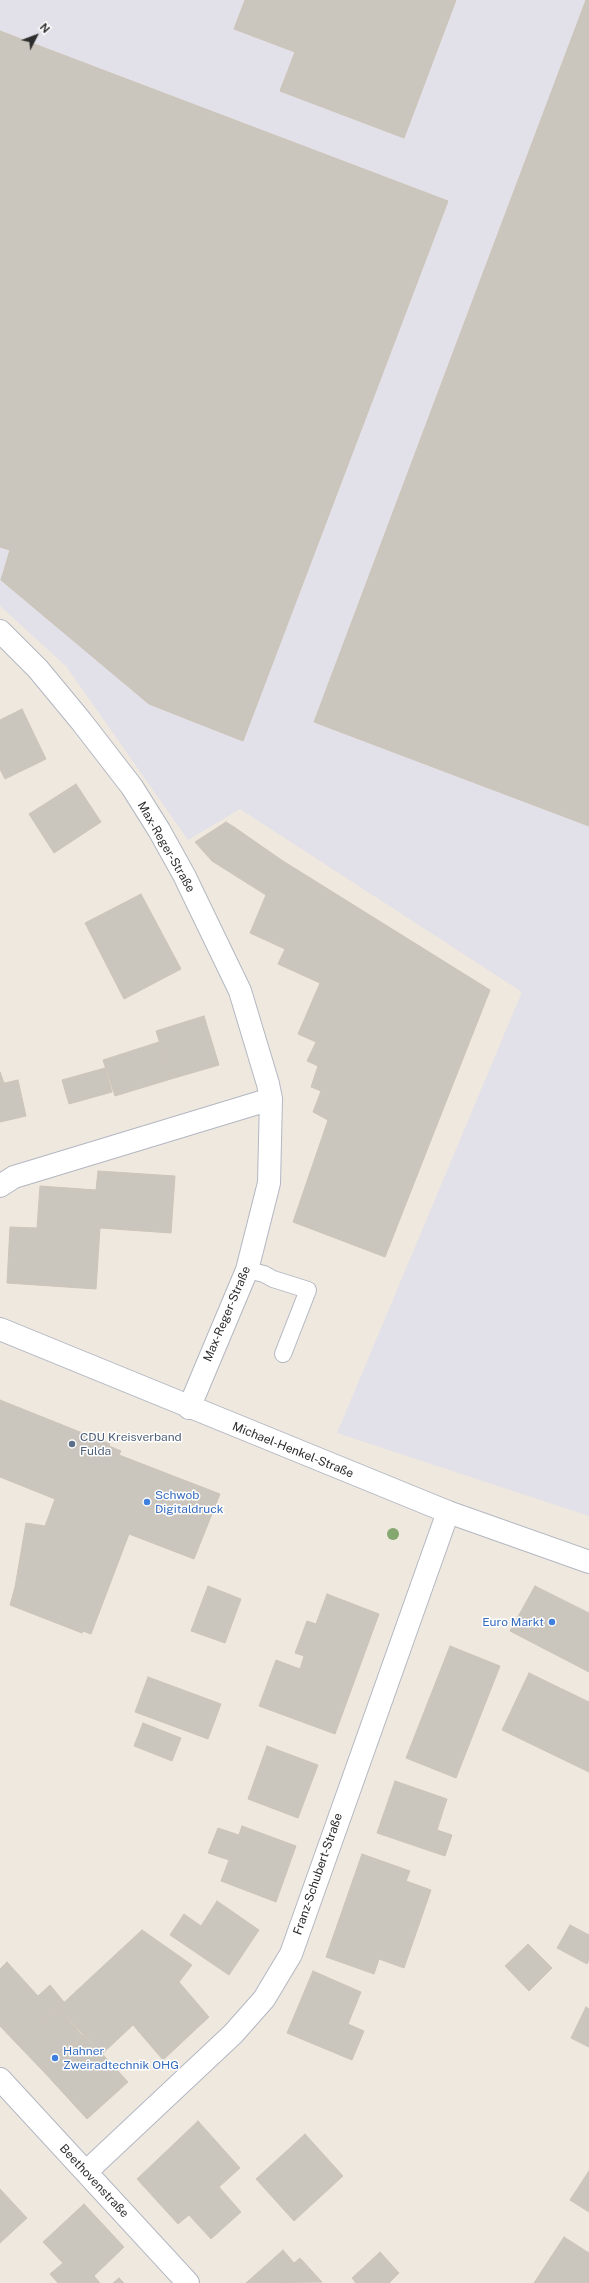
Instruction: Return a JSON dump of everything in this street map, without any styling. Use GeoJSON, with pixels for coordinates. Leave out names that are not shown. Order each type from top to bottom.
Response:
{"type":"FeatureCollection","features":[{"type":"Feature","properties":{"kind":"street","name":"Max-Reger-Straße"},"geometry":{"type":"LineString","coordinates":[[0,631],[38,669],[81,721],[132,787],[159,830],[184,875],[240,991],[271,1099],[269,1183],[248,1270],[189,1408]]}},
{"type":"Feature","properties":{"kind":"street"},"geometry":{"type":"LineString","coordinates":[[0,1186],[14,1176],[271,1099]]}},
{"type":"Feature","properties":{"kind":"street","name":"Michael-Henkel-Straße"},"geometry":{"type":"LineString","coordinates":[[0,1329],[189,1408],[448,1512],[589,1562]]}},
{"type":"Feature","properties":{"kind":"street","name":"Franz-Schubert-Straße"},"geometry":{"type":"LineString","coordinates":[[86,2172],[233,2034],[264,1999],[291,1954],[448,1512]]}},
{"type":"Feature","properties":{"kind":"street","name":"Beethovenstraße"},"geometry":{"type":"LineString","coordinates":[[0,2080],[188,2283]]}},
{"type":"Feature","properties":{"kind":"lane"},"geometry":{"type":"LineString","coordinates":[[248,1270],[264,1274],[273,1279],[308,1290],[283,1354]]}},
{"type":"Feature","properties":{"kind":"shaded area"},"geometry":{"type":"Polygon","coordinates":[[[0,0],[589,0],[589,1516],[337,1433],[522,992],[240,809],[188,840],[66,666],[0,606],[0,0]]]}},
{"type":"Feature","properties":{"kind":"building"},"geometry":{"type":"Polygon","coordinates":[[[245,0],[456,0],[404,138],[280,91],[295,52],[234,29],[245,0]]]}},
{"type":"Feature","properties":{"kind":"building"},"geometry":{"type":"Polygon","coordinates":[[[586,0],[589,0],[589,826],[314,722],[586,0]]]}},
{"type":"Feature","properties":{"kind":"building"},"geometry":{"type":"Polygon","coordinates":[[[0,31],[448,201],[243,741],[149,704],[1,580],[10,550],[0,547],[0,31]]]}},
{"type":"Feature","properties":{"kind":"building"},"geometry":{"type":"Polygon","coordinates":[[[22,709],[46,759],[5,779],[0,769],[0,720],[22,709]]]}},
{"type":"Feature","properties":{"kind":"building"},"geometry":{"type":"Polygon","coordinates":[[[76,784],[101,822],[54,853],[29,814],[76,784]]]}},
{"type":"Feature","properties":{"kind":"building"},"geometry":{"type":"Polygon","coordinates":[[[226,822],[234,827],[212,861],[195,842],[226,822]]]}},
{"type":"Feature","properties":{"kind":"building"},"geometry":{"type":"Polygon","coordinates":[[[234,827],[283,861],[266,895],[212,861],[234,827]]]}},
{"type":"Feature","properties":{"kind":"building"},"geometry":{"type":"Polygon","coordinates":[[[283,861],[490,990],[385,1257],[293,1222],[328,1120],[313,1112],[321,1091],[311,1087],[318,1066],[307,1061],[316,1042],[298,1034],[320,983],[278,964],[285,949],[250,933],[266,895],[283,861]]]}},
{"type":"Feature","properties":{"kind":"building"},"geometry":{"type":"Polygon","coordinates":[[[141,894],[181,969],[124,999],[85,923],[141,894]]]}},
{"type":"Feature","properties":{"kind":"building"},"geometry":{"type":"Polygon","coordinates":[[[204,1016],[219,1065],[171,1079],[156,1031],[204,1016]]]}},
{"type":"Feature","properties":{"kind":"building"},"geometry":{"type":"Polygon","coordinates":[[[159,1042],[171,1079],[115,1096],[103,1060],[159,1042]]]}},
{"type":"Feature","properties":{"kind":"building"},"geometry":{"type":"Polygon","coordinates":[[[105,1068],[112,1092],[69,1104],[62,1080],[105,1068]]]}},
{"type":"Feature","properties":{"kind":"building"},"geometry":{"type":"Polygon","coordinates":[[[0,1072],[4,1083],[0,1084],[0,1072]]]}},
{"type":"Feature","properties":{"kind":"building"},"geometry":{"type":"Polygon","coordinates":[[[18,1080],[26,1116],[0,1122],[0,1084],[18,1080]]]}},
{"type":"Feature","properties":{"kind":"building"},"geometry":{"type":"Polygon","coordinates":[[[98,1171],[175,1176],[171,1233],[100,1228],[96,1289],[7,1283],[10,1227],[37,1228],[40,1186],[96,1190],[98,1171]]]}},
{"type":"Feature","properties":{"kind":"building"},"geometry":{"type":"Polygon","coordinates":[[[0,1400],[110,1444],[109,1446],[121,1451],[119,1455],[220,1494],[194,1559],[129,1534],[91,1634],[83,1631],[82,1633],[10,1605],[15,1587],[26,1523],[45,1526],[55,1499],[0,1477],[0,1400]]]}},
{"type":"Feature","properties":{"kind":"building"},"geometry":{"type":"Polygon","coordinates":[[[208,1586],[241,1599],[225,1643],[191,1631],[208,1586]]]}},
{"type":"Feature","properties":{"kind":"building","name":"Euro Markt"},"geometry":{"type":"Polygon","coordinates":[[[535,1586],[589,1613],[589,1672],[510,1631],[535,1586]]]}},
{"type":"Feature","properties":{"kind":"building"},"geometry":{"type":"Polygon","coordinates":[[[327,1594],[379,1614],[335,1734],[259,1706],[276,1660],[300,1669],[304,1656],[295,1653],[307,1621],[316,1624],[327,1594]]]}},
{"type":"Feature","properties":{"kind":"building"},"geometry":{"type":"Polygon","coordinates":[[[450,1646],[500,1666],[456,1778],[406,1758],[450,1646]]]}},
{"type":"Feature","properties":{"kind":"building"},"geometry":{"type":"Polygon","coordinates":[[[529,1673],[589,1702],[589,1772],[502,1730],[529,1673]]]}},
{"type":"Feature","properties":{"kind":"building"},"geometry":{"type":"Polygon","coordinates":[[[148,1677],[221,1704],[208,1739],[135,1712],[148,1677]]]}},
{"type":"Feature","properties":{"kind":"building"},"geometry":{"type":"Polygon","coordinates":[[[143,1723],[181,1738],[172,1761],[134,1746],[143,1723]]]}},
{"type":"Feature","properties":{"kind":"building"},"geometry":{"type":"Polygon","coordinates":[[[267,1746],[318,1765],[298,1818],[248,1799],[267,1746]]]}},
{"type":"Feature","properties":{"kind":"building"},"geometry":{"type":"Polygon","coordinates":[[[395,1781],[447,1799],[437,1830],[452,1835],[445,1856],[377,1833],[395,1781]]]}},
{"type":"Feature","properties":{"kind":"building"},"geometry":{"type":"Polygon","coordinates":[[[242,1826],[296,1846],[276,1902],[221,1881],[229,1860],[208,1853],[218,1828],[239,1835],[242,1826]]]}},
{"type":"Feature","properties":{"kind":"building"},"geometry":{"type":"Polygon","coordinates":[[[362,1854],[410,1871],[406,1881],[431,1890],[404,1968],[379,1959],[374,1974],[326,1957],[362,1854]]]}},
{"type":"Feature","properties":{"kind":"building"},"geometry":{"type":"Polygon","coordinates":[[[217,1901],[259,1930],[229,1975],[170,1935],[184,1914],[201,1926],[217,1901]]]}},
{"type":"Feature","properties":{"kind":"building"},"geometry":{"type":"Polygon","coordinates":[[[570,1925],[589,1935],[589,1960],[587,1964],[557,1948],[570,1925]]]}},
{"type":"Feature","properties":{"kind":"building"},"geometry":{"type":"Polygon","coordinates":[[[142,1930],[192,1965],[179,1982],[102,2054],[58,2008],[142,1930]]]}},
{"type":"Feature","properties":{"kind":"building"},"geometry":{"type":"Polygon","coordinates":[[[528,1944],[552,1968],[529,1991],[505,1966],[528,1944]]]}},
{"type":"Feature","properties":{"kind":"building"},"geometry":{"type":"Polygon","coordinates":[[[7,1962],[38,1996],[50,1985],[64,2002],[18,2045],[0,2026],[0,1969],[7,1962]]]}},
{"type":"Feature","properties":{"kind":"building"},"geometry":{"type":"Polygon","coordinates":[[[313,1971],[361,1992],[348,2024],[364,2031],[352,2060],[287,2033],[313,1971]]]}},
{"type":"Feature","properties":{"kind":"building"},"geometry":{"type":"Polygon","coordinates":[[[179,1982],[209,2017],[163,2060],[133,2025],[179,1982]]]}},
{"type":"Feature","properties":{"kind":"building"},"geometry":{"type":"Polygon","coordinates":[[[586,2007],[589,2009],[589,2047],[571,2038],[586,2007]]]}},
{"type":"Feature","properties":{"kind":"building"},"geometry":{"type":"Polygon","coordinates":[[[58,2008],[83,2036],[44,2072],[18,2045],[58,2008]]]}},
{"type":"Feature","properties":{"kind":"building"},"geometry":{"type":"Polygon","coordinates":[[[84,2034],[128,2082],[87,2119],[44,2072],[84,2034]]]}},
{"type":"Feature","properties":{"kind":"building"},"geometry":{"type":"Polygon","coordinates":[[[198,2121],[240,2168],[219,2187],[241,2212],[211,2239],[189,2215],[178,2224],[137,2179],[198,2121]]]}},
{"type":"Feature","properties":{"kind":"building"},"geometry":{"type":"Polygon","coordinates":[[[305,2134],[343,2176],[294,2221],[256,2179],[305,2134]]]}},
{"type":"Feature","properties":{"kind":"building"},"geometry":{"type":"Polygon","coordinates":[[[589,2171],[589,2212],[570,2200],[589,2171]]]}},
{"type":"Feature","properties":{"kind":"building"},"geometry":{"type":"Polygon","coordinates":[[[0,2189],[27,2218],[0,2243],[0,2189]]]}},
{"type":"Feature","properties":{"kind":"building"},"geometry":{"type":"Polygon","coordinates":[[[84,2204],[124,2247],[94,2276],[100,2283],[58,2283],[50,2274],[63,2263],[43,2242],[84,2204]]]}},
{"type":"Feature","properties":{"kind":"building"},"geometry":{"type":"Polygon","coordinates":[[[564,2237],[589,2253],[589,2283],[534,2283],[564,2237]]]}},
{"type":"Feature","properties":{"kind":"building"},"geometry":{"type":"Polygon","coordinates":[[[283,2250],[294,2263],[300,2258],[322,2282],[246,2283],[283,2250]]]}},
{"type":"Feature","properties":{"kind":"building"},"geometry":{"type":"Polygon","coordinates":[[[380,2252],[399,2273],[389,2283],[356,2283],[352,2278],[380,2252]]]}},
{"type":"Feature","properties":{"kind":"building"},"geometry":{"type":"Polygon","coordinates":[[[119,2278],[124,2283],[113,2283],[119,2278]]]}},
{"type":"Feature","properties":{"kind":"place","name":"CDU Kreisverband Fulda"},"geometry":{"type":"Point","coordinates":[72,1444]}},
{"type":"Feature","properties":{"kind":"place","name":"Schwob Digitaldruck"},"geometry":{"type":"Point","coordinates":[147,1502]}},
{"type":"Feature","properties":{"kind":"place","name":"Euro Markt"},"geometry":{"type":"Point","coordinates":[552,1622]}},
{"type":"Feature","properties":{"kind":"place","name":"Hahner Zweiradtechnik OHG"},"geometry":{"type":"Point","coordinates":[55,2058]}}]}
